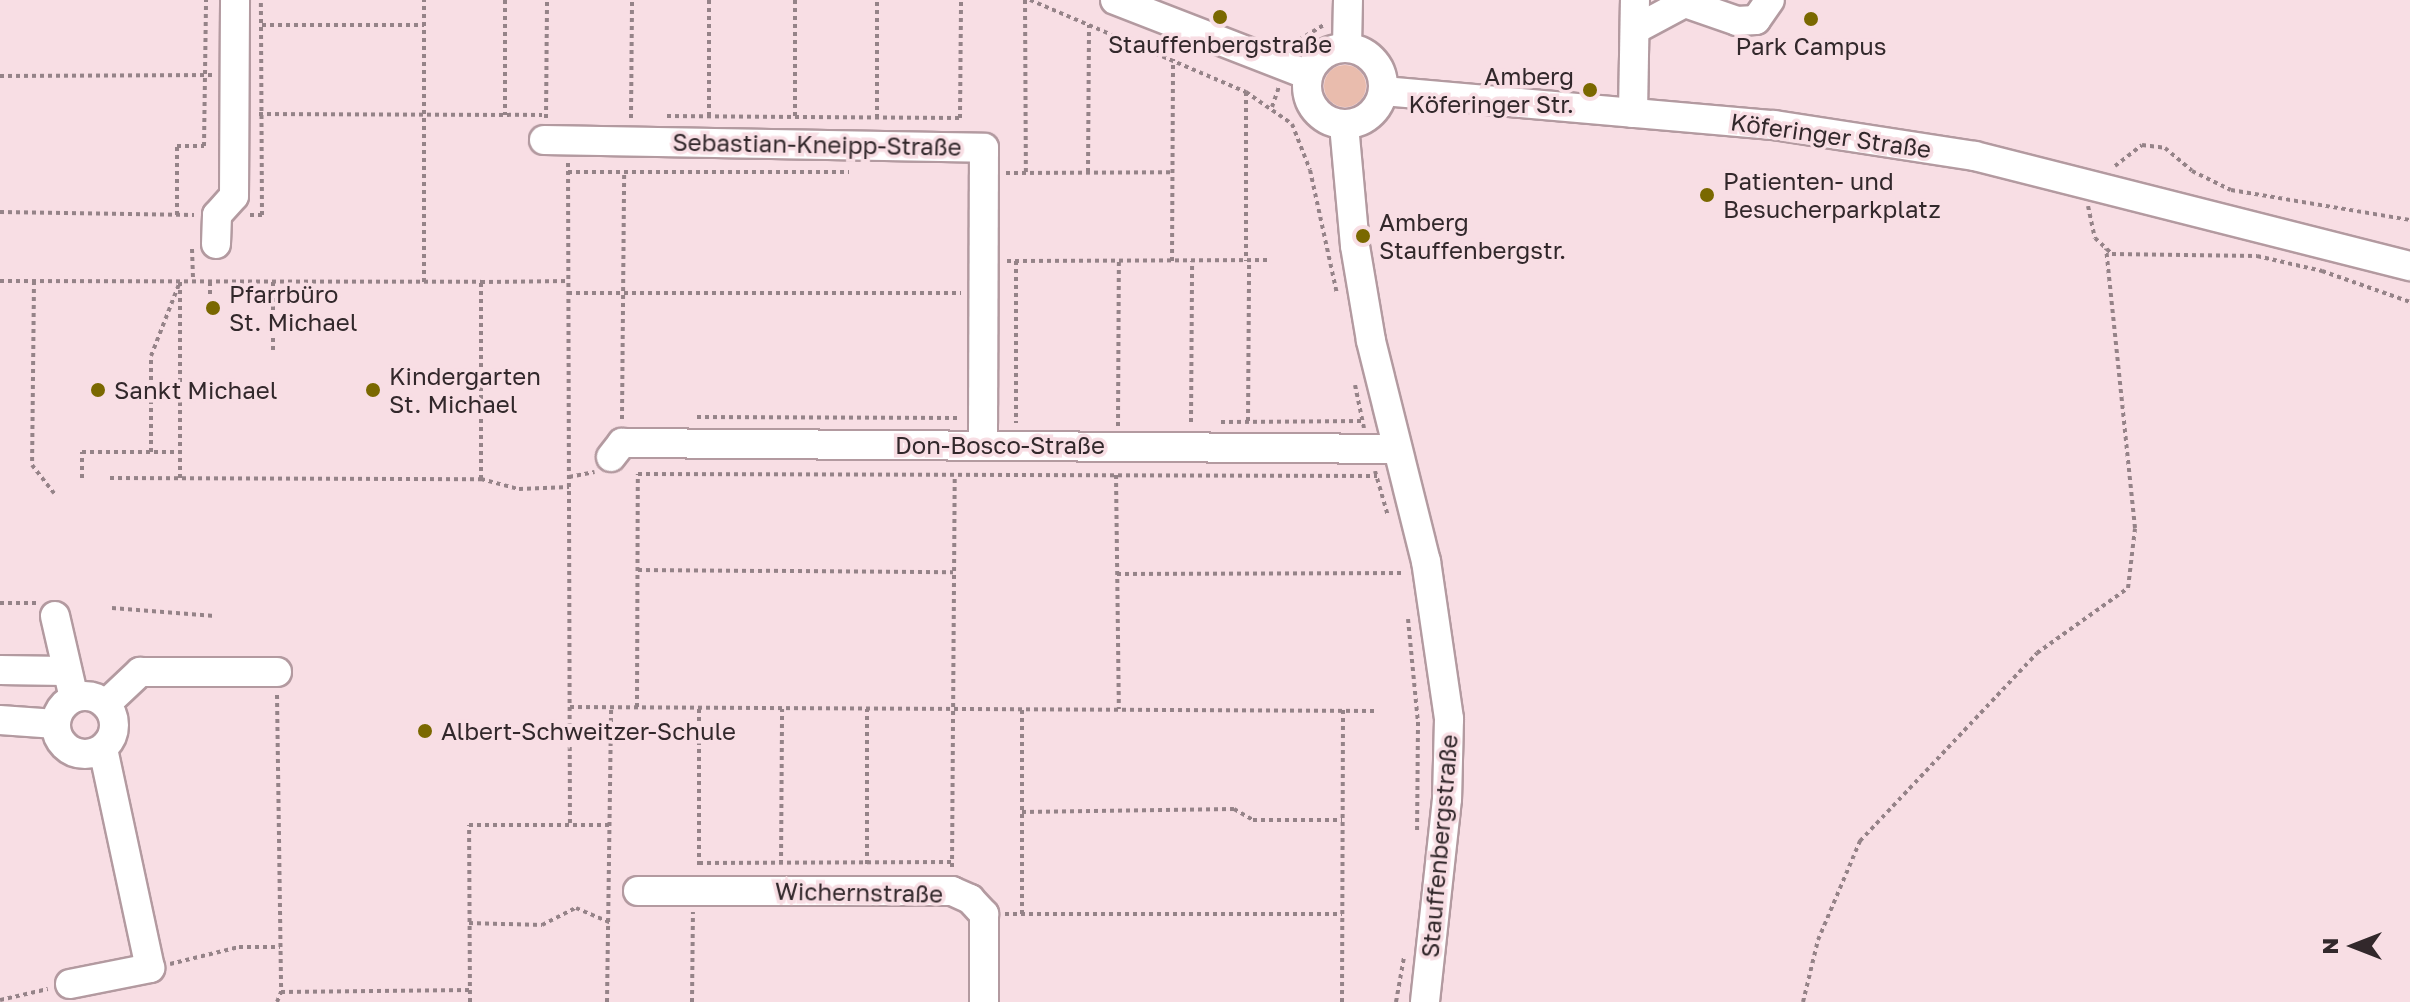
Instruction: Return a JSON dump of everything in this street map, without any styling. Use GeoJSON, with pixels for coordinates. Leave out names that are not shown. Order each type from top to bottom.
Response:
{"type":"FeatureCollection","features":[{"type":"Feature","properties":{"kind":"street"},"geometry":{"type":"LineString","coordinates":[[1115,0],[1308,75]]}},
{"type":"Feature","properties":{"kind":"street"},"geometry":{"type":"LineString","coordinates":[[1347,47],[1348,0]]}},
{"type":"Feature","properties":{"kind":"street"},"geometry":{"type":"LineString","coordinates":[[1633,113],[1635,0]]}},
{"type":"Feature","properties":{"kind":"street"},"geometry":{"type":"LineString","coordinates":[[1636,29],[1689,2],[1737,21],[1756,20],[1770,0]]}},
{"type":"Feature","properties":{"kind":"street"},"geometry":{"type":"LineString","coordinates":[[216,244],[217,215],[234,196],[235,13]]}},
{"type":"Feature","properties":{"kind":"street"},"geometry":{"type":"LineString","coordinates":[[1347,47],[1370,56],[1383,78],[1383,91],[1366,118],[1344,125],[1314,109],[1308,75],[1323,55],[1347,47]]}},
{"type":"Feature","properties":{"kind":"street","name":"Köferinger Straße"},"geometry":{"type":"LineString","coordinates":[[1383,91],[1841,133],[1975,156],[2410,266]]}},
{"type":"Feature","properties":{"kind":"street","name":"Stauffenbergstraße"},"geometry":{"type":"LineString","coordinates":[[1344,125],[1355,246],[1396,449],[1426,561],[1449,719],[1447,799],[1425,1002]]}},
{"type":"Feature","properties":{"kind":"street","name":"Sebastian-Kneipp-Straße"},"geometry":{"type":"LineString","coordinates":[[556,141],[960,145],[984,148],[985,260],[974,436]]}},
{"type":"Feature","properties":{"kind":"street","name":"Don-Bosco-Straße"},"geometry":{"type":"LineString","coordinates":[[626,436],[974,436],[1016,445],[1396,449]]}},
{"type":"Feature","properties":{"kind":"street"},"geometry":{"type":"LineString","coordinates":[[48,610],[74,698]]}},
{"type":"Feature","properties":{"kind":"street"},"geometry":{"type":"LineString","coordinates":[[0,670],[65,671]]}},
{"type":"Feature","properties":{"kind":"street"},"geometry":{"type":"LineString","coordinates":[[106,704],[140,672],[277,672]]}},
{"type":"Feature","properties":{"kind":"street"},"geometry":{"type":"LineString","coordinates":[[87,696],[106,704],[114,732],[103,749],[92,754],[70,751],[56,724],[63,706],[74,698],[87,696]]}},
{"type":"Feature","properties":{"kind":"street"},"geometry":{"type":"LineString","coordinates":[[0,720],[56,724]]}},
{"type":"Feature","properties":{"kind":"street"},"geometry":{"type":"LineString","coordinates":[[70,984],[150,968],[103,749]]}},
{"type":"Feature","properties":{"kind":"street","name":"Wichernstraße"},"geometry":{"type":"LineString","coordinates":[[638,891],[781,891],[867,876],[952,891],[970,899],[984,914]]}},
{"type":"Feature","properties":{"kind":"street"},"geometry":{"type":"LineString","coordinates":[[984,914],[984,1002]]}},
{"type":"Feature","properties":{"kind":"path"},"geometry":{"type":"LineString","coordinates":[[177,215],[177,146],[204,146],[206,0]]}},
{"type":"Feature","properties":{"kind":"path"},"geometry":{"type":"LineString","coordinates":[[424,0],[424,282]]}},
{"type":"Feature","properties":{"kind":"path"},"geometry":{"type":"LineString","coordinates":[[505,0],[505,115]]}},
{"type":"Feature","properties":{"kind":"path"},"geometry":{"type":"LineString","coordinates":[[547,0],[556,141],[568,172],[570,825]]}},
{"type":"Feature","properties":{"kind":"path"},"geometry":{"type":"LineString","coordinates":[[632,0],[628,142],[624,172],[623,292],[626,436],[638,474],[637,707]]}},
{"type":"Feature","properties":{"kind":"path"},"geometry":{"type":"LineString","coordinates":[[709,0],[710,142]]}},
{"type":"Feature","properties":{"kind":"path"},"geometry":{"type":"LineString","coordinates":[[795,0],[795,143]]}},
{"type":"Feature","properties":{"kind":"path"},"geometry":{"type":"LineString","coordinates":[[877,0],[877,144]]}},
{"type":"Feature","properties":{"kind":"path"},"geometry":{"type":"LineString","coordinates":[[960,145],[961,0]]}},
{"type":"Feature","properties":{"kind":"path"},"geometry":{"type":"LineString","coordinates":[[1025,0],[1026,173]]}},
{"type":"Feature","properties":{"kind":"path"},"geometry":{"type":"LineString","coordinates":[[235,13],[424,25]]}},
{"type":"Feature","properties":{"kind":"path"},"geometry":{"type":"LineString","coordinates":[[1088,172],[1089,25]]}},
{"type":"Feature","properties":{"kind":"path"},"geometry":{"type":"LineString","coordinates":[[1172,261],[1173,59]]}},
{"type":"Feature","properties":{"kind":"path"},"geometry":{"type":"LineString","coordinates":[[0,76],[235,75]]}},
{"type":"Feature","properties":{"kind":"path"},"geometry":{"type":"LineString","coordinates":[[1246,92],[1248,447]]}},
{"type":"Feature","properties":{"kind":"path"},"geometry":{"type":"LineString","coordinates":[[2410,220],[2231,190],[2192,171],[2165,148],[2142,145],[2091,184],[2087,215],[2095,238],[2112,254],[2257,256],[2322,271],[2410,302]]}},
{"type":"Feature","properties":{"kind":"path"},"geometry":{"type":"LineString","coordinates":[[568,172],[854,172]]}},
{"type":"Feature","properties":{"kind":"path"},"geometry":{"type":"LineString","coordinates":[[985,172],[1173,172]]}},
{"type":"Feature","properties":{"kind":"path"},"geometry":{"type":"LineString","coordinates":[[0,212],[217,215]]}},
{"type":"Feature","properties":{"kind":"path"},"geometry":{"type":"LineString","coordinates":[[1803,1002],[1818,940],[1860,841],[2037,653],[2128,588],[2135,528],[2106,248]]}},
{"type":"Feature","properties":{"kind":"path"},"geometry":{"type":"LineString","coordinates":[[985,260],[1271,260]]}},
{"type":"Feature","properties":{"kind":"path"},"geometry":{"type":"LineString","coordinates":[[1119,260],[1116,446],[1119,709]]}},
{"type":"Feature","properties":{"kind":"path"},"geometry":{"type":"LineString","coordinates":[[1016,261],[1016,445]]}},
{"type":"Feature","properties":{"kind":"path"},"geometry":{"type":"LineString","coordinates":[[1191,422],[1192,261]]}},
{"type":"Feature","properties":{"kind":"path"},"geometry":{"type":"LineString","coordinates":[[0,281],[568,281]]}},
{"type":"Feature","properties":{"kind":"path"},"geometry":{"type":"LineString","coordinates":[[34,281],[32,465],[54,493]]}},
{"type":"Feature","properties":{"kind":"path"},"geometry":{"type":"LineString","coordinates":[[180,282],[180,478]]}},
{"type":"Feature","properties":{"kind":"path"},"geometry":{"type":"LineString","coordinates":[[151,452],[151,356],[180,282]]}},
{"type":"Feature","properties":{"kind":"path"},"geometry":{"type":"LineString","coordinates":[[210,282],[210,294]]}},
{"type":"Feature","properties":{"kind":"path"},"geometry":{"type":"LineString","coordinates":[[273,282],[273,351]]}},
{"type":"Feature","properties":{"kind":"path"},"geometry":{"type":"LineString","coordinates":[[481,282],[481,479]]}},
{"type":"Feature","properties":{"kind":"path"},"geometry":{"type":"LineString","coordinates":[[568,293],[961,293]]}},
{"type":"Feature","properties":{"kind":"path"},"geometry":{"type":"LineString","coordinates":[[684,417],[974,436],[955,475],[952,891]]}},
{"type":"Feature","properties":{"kind":"path"},"geometry":{"type":"LineString","coordinates":[[82,478],[82,452],[180,452]]}},
{"type":"Feature","properties":{"kind":"path"},"geometry":{"type":"LineString","coordinates":[[638,474],[1377,476]]}},
{"type":"Feature","properties":{"kind":"path"},"geometry":{"type":"LineString","coordinates":[[110,478],[481,479],[519,489],[569,487]]}},
{"type":"Feature","properties":{"kind":"path"},"geometry":{"type":"LineString","coordinates":[[638,570],[953,572]]}},
{"type":"Feature","properties":{"kind":"path"},"geometry":{"type":"LineString","coordinates":[[1117,574],[1404,573]]}},
{"type":"Feature","properties":{"kind":"path"},"geometry":{"type":"LineString","coordinates":[[0,603],[48,610]]}},
{"type":"Feature","properties":{"kind":"path"},"geometry":{"type":"LineString","coordinates":[[112,608],[215,616]]}},
{"type":"Feature","properties":{"kind":"path"},"geometry":{"type":"LineString","coordinates":[[277,672],[281,992],[277,1002]]}},
{"type":"Feature","properties":{"kind":"path"},"geometry":{"type":"LineString","coordinates":[[570,707],[1022,710],[1343,708],[1376,711]]}},
{"type":"Feature","properties":{"kind":"path"},"geometry":{"type":"LineString","coordinates":[[607,1002],[611,923],[611,707]]}},
{"type":"Feature","properties":{"kind":"path"},"geometry":{"type":"LineString","coordinates":[[692,1002],[699,863],[699,708]]}},
{"type":"Feature","properties":{"kind":"path"},"geometry":{"type":"LineString","coordinates":[[781,891],[782,708]]}},
{"type":"Feature","properties":{"kind":"path"},"geometry":{"type":"LineString","coordinates":[[1342,1002],[1343,708]]}},
{"type":"Feature","properties":{"kind":"path"},"geometry":{"type":"LineString","coordinates":[[867,709],[867,876]]}},
{"type":"Feature","properties":{"kind":"path"},"geometry":{"type":"LineString","coordinates":[[1022,710],[1022,914]]}},
{"type":"Feature","properties":{"kind":"path"},"geometry":{"type":"LineString","coordinates":[[1022,812],[1234,809],[1253,820],[1342,820]]}},
{"type":"Feature","properties":{"kind":"path"},"geometry":{"type":"LineString","coordinates":[[470,1002],[469,825],[611,825]]}},
{"type":"Feature","properties":{"kind":"path"},"geometry":{"type":"LineString","coordinates":[[699,863],[782,862],[867,876],[952,862]]}},
{"type":"Feature","properties":{"kind":"path"},"geometry":{"type":"LineString","coordinates":[[469,923],[542,925],[576,908],[611,923]]}},
{"type":"Feature","properties":{"kind":"path"},"geometry":{"type":"LineString","coordinates":[[984,914],[1342,914]]}},
{"type":"Feature","properties":{"kind":"path"},"geometry":{"type":"LineString","coordinates":[[150,968],[239,947],[280,947]]}},
{"type":"Feature","properties":{"kind":"path"},"geometry":{"type":"LineString","coordinates":[[0,1000],[70,984]]}},
{"type":"Feature","properties":{"kind":"path"},"geometry":{"type":"LineString","coordinates":[[281,992],[470,990]]}},
{"type":"Feature","properties":{"kind":"shaded area"},"geometry":{"type":"Polygon","coordinates":[[[1345,65],[1360,71],[1366,86],[1360,101],[1345,107],[1330,101],[1324,86],[1330,71],[1345,65]]]}},
{"type":"Feature","properties":{"kind":"place","name":"Stauffenbergstraße"},"geometry":{"type":"Point","coordinates":[1220,17]}},
{"type":"Feature","properties":{"kind":"place","name":"Park Campus"},"geometry":{"type":"Point","coordinates":[1811,19]}},
{"type":"Feature","properties":{"kind":"place","name":"Amberg Köferinger Str."},"geometry":{"type":"Point","coordinates":[1590,90]}},
{"type":"Feature","properties":{"kind":"place","name":"Patienten- und Besucherparkplatz"},"geometry":{"type":"Point","coordinates":[1707,195]}},
{"type":"Feature","properties":{"kind":"place","name":"Amberg Stauffenbergstr."},"geometry":{"type":"Point","coordinates":[1363,236]}},
{"type":"Feature","properties":{"kind":"place","name":"Pfarrbüro St. Michael"},"geometry":{"type":"Point","coordinates":[213,308]}},
{"type":"Feature","properties":{"kind":"place","name":"Sankt Michael"},"geometry":{"type":"Point","coordinates":[98,390]}},
{"type":"Feature","properties":{"kind":"place","name":"Kindergarten St. Michael"},"geometry":{"type":"Point","coordinates":[373,390]}},
{"type":"Feature","properties":{"kind":"place","name":"Albert-Schweitzer-Schule"},"geometry":{"type":"Point","coordinates":[425,731]}}]}
